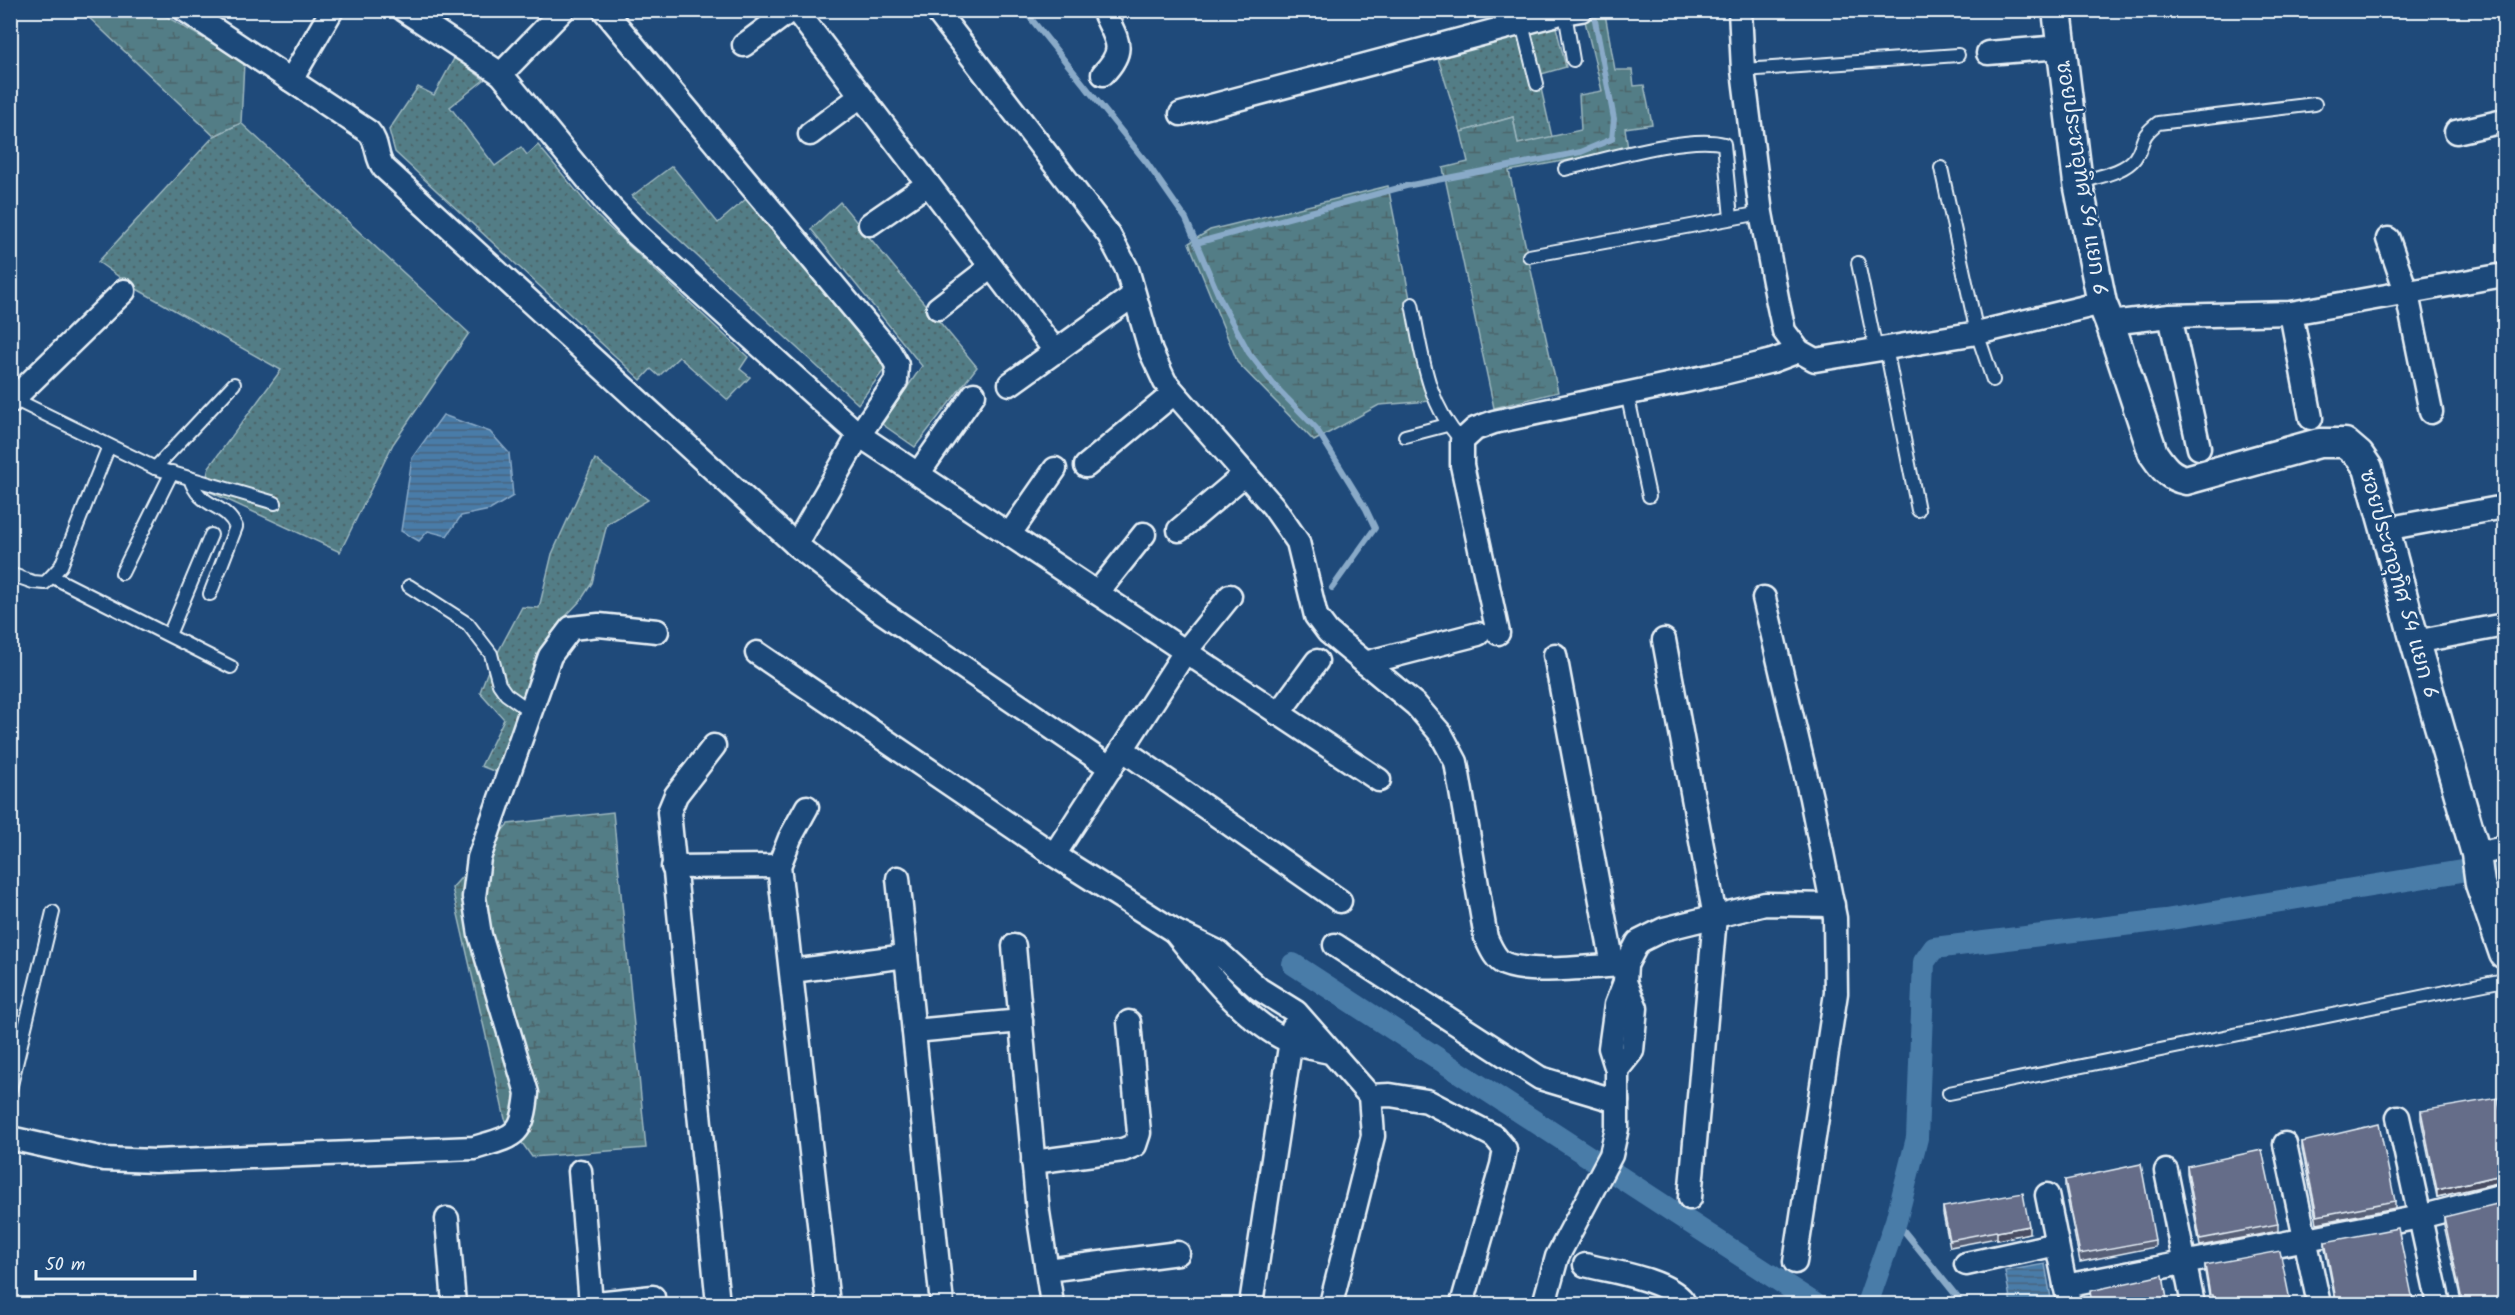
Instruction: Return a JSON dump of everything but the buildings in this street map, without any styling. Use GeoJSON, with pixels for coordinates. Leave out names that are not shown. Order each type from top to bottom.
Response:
{"type":"FeatureCollection","features":[{"type":"Feature","properties":{"kind":"street"},"geometry":{"type":"LineString","coordinates":[[184,10],[369,132],[374,137],[380,164],[384,168],[796,545],[879,610],[1117,758],[1340,901]]}},
{"type":"Feature","properties":{"kind":"street"},"geometry":{"type":"LineString","coordinates":[[291,81],[332,10]]}},
{"type":"Feature","properties":{"kind":"street"},"geometry":{"type":"LineString","coordinates":[[404,10],[501,74],[635,234],[859,435],[1379,780]]}},
{"type":"Feature","properties":{"kind":"street"},"geometry":{"type":"LineString","coordinates":[[501,74],[563,10]]}},
{"type":"Feature","properties":{"kind":"street"},"geometry":{"type":"LineString","coordinates":[[604,10],[889,351],[897,365],[896,381],[859,435],[796,545]]}},
{"type":"Feature","properties":{"kind":"street"},"geometry":{"type":"LineString","coordinates":[[744,45],[791,10]]}},
{"type":"Feature","properties":{"kind":"street"},"geometry":{"type":"LineString","coordinates":[[796,10],[1056,352]]}},
{"type":"Feature","properties":{"kind":"street"},"geometry":{"type":"LineString","coordinates":[[936,10],[1109,235],[1127,270],[1151,352],[1165,382],[1273,506],[1298,542],[1316,616],[1328,632],[1416,705],[1441,734],[1456,762],[1486,938],[1495,954],[1503,964],[1532,969],[1621,971]]}},
{"type":"Feature","properties":{"kind":"street"},"geometry":{"type":"LineString","coordinates":[[1103,10],[1117,44],[1118,53],[1115,61],[1103,74]]}},
{"type":"Feature","properties":{"kind":"street"},"geometry":{"type":"LineString","coordinates":[[1740,10],[1743,70],[1761,213],[1784,331],[1799,351],[1815,360],[2106,313],[2170,316],[2292,313],[2505,275]]}},
{"type":"Feature","properties":{"kind":"street","name":"ซอยประชาอุทิศ 54 แยก 6"},"geometry":{"type":"LineString","coordinates":[[2057,10],[2078,183],[2106,313],[2153,453],[2164,470],[2176,478],[2186,480],[2319,443],[2345,443],[2359,455],[2367,468],[2385,529],[2476,854],[2480,884],[2505,954]]}},
{"type":"Feature","properties":{"kind":"street"},"geometry":{"type":"LineString","coordinates":[[1181,114],[1574,12]]}},
{"type":"Feature","properties":{"kind":"street"},"geometry":{"type":"LineString","coordinates":[[1988,53],[2060,47]]}},
{"type":"Feature","properties":{"kind":"street"},"geometry":{"type":"LineString","coordinates":[[810,134],[861,96]]}},
{"type":"Feature","properties":{"kind":"street"},"geometry":{"type":"LineString","coordinates":[[2456,132],[2505,121]]}},
{"type":"Feature","properties":{"kind":"street"},"geometry":{"type":"LineString","coordinates":[[870,224],[928,184]]}},
{"type":"Feature","properties":{"kind":"street"},"geometry":{"type":"LineString","coordinates":[[2388,239],[2407,294],[2431,412]]}},
{"type":"Feature","properties":{"kind":"street"},"geometry":{"type":"LineString","coordinates":[[938,308],[991,267]]}},
{"type":"Feature","properties":{"kind":"street"},"geometry":{"type":"LineString","coordinates":[[12,401],[124,291]]}},
{"type":"Feature","properties":{"kind":"street"},"geometry":{"type":"LineString","coordinates":[[1010,384],[1134,295]]}},
{"type":"Feature","properties":{"kind":"street"},"geometry":{"type":"LineString","coordinates":[[2292,313],[2311,418]]}},
{"type":"Feature","properties":{"kind":"street"},"geometry":{"type":"LineString","coordinates":[[2170,316],[2199,448]]}},
{"type":"Feature","properties":{"kind":"street"},"geometry":{"type":"LineString","coordinates":[[1365,663],[1488,634],[1462,465],[1454,433],[1494,422],[1772,361],[1799,351]]}},
{"type":"Feature","properties":{"kind":"street"},"geometry":{"type":"LineString","coordinates":[[1086,466],[1174,393]]}},
{"type":"Feature","properties":{"kind":"street"},"geometry":{"type":"LineString","coordinates":[[918,474],[974,394]]}},
{"type":"Feature","properties":{"kind":"street"},"geometry":{"type":"LineString","coordinates":[[1009,535],[1055,469]]}},
{"type":"Feature","properties":{"kind":"street"},"geometry":{"type":"LineString","coordinates":[[1179,530],[1245,474]]}},
{"type":"Feature","properties":{"kind":"street"},"geometry":{"type":"LineString","coordinates":[[2385,529],[2505,507]]}},
{"type":"Feature","properties":{"kind":"street"},"geometry":{"type":"LineString","coordinates":[[1097,593],[1144,534]]}},
{"type":"Feature","properties":{"kind":"street"},"geometry":{"type":"LineString","coordinates":[[1054,855],[1185,652],[1230,596]]}},
{"type":"Feature","properties":{"kind":"street"},"geometry":{"type":"LineString","coordinates":[[1764,598],[1811,798],[1835,918],[1836,993],[1795,1262]]}},
{"type":"Feature","properties":{"kind":"street"},"geometry":{"type":"LineString","coordinates":[[2415,642],[2505,625]]}},
{"type":"Feature","properties":{"kind":"street"},"geometry":{"type":"LineString","coordinates":[[10,1138],[104,1159],[155,1161],[474,1148],[514,1135],[524,1119],[527,1093],[480,935],[474,897],[479,858],[550,656],[571,628],[599,626],[657,631]]}},
{"type":"Feature","properties":{"kind":"street"},"geometry":{"type":"LineString","coordinates":[[1664,640],[1715,917],[1690,1198]]}},
{"type":"Feature","properties":{"kind":"street"},"geometry":{"type":"LineString","coordinates":[[757,653],[1054,855],[1174,931],[1218,952],[1260,989],[1296,1012],[1329,1052],[1350,1072],[1370,1096],[1373,1136],[1331,1305]]}},
{"type":"Feature","properties":{"kind":"street"},"geometry":{"type":"LineString","coordinates":[[1544,1305],[1557,1257],[1616,1142],[1617,1070],[1632,1051],[1636,1008],[1621,971],[1555,655]]}},
{"type":"Feature","properties":{"kind":"street"},"geometry":{"type":"LineString","coordinates":[[1278,714],[1317,661]]}},
{"type":"Feature","properties":{"kind":"street"},"geometry":{"type":"LineString","coordinates":[[714,746],[672,802],[669,812],[718,1305]]}},
{"type":"Feature","properties":{"kind":"street"},"geometry":{"type":"LineString","coordinates":[[807,807],[790,838],[780,866],[828,1305]]}},
{"type":"Feature","properties":{"kind":"street"},"geometry":{"type":"LineString","coordinates":[[2476,854],[2505,848]]}},
{"type":"Feature","properties":{"kind":"street"},"geometry":{"type":"LineString","coordinates":[[673,867],[780,866]]}},
{"type":"Feature","properties":{"kind":"street"},"geometry":{"type":"LineString","coordinates":[[898,878],[942,1305]]}},
{"type":"Feature","properties":{"kind":"street"},"geometry":{"type":"LineString","coordinates":[[1621,971],[1638,942],[1647,935],[1765,904],[1833,905]]}},
{"type":"Feature","properties":{"kind":"street"},"geometry":{"type":"LineString","coordinates":[[1174,931],[1206,970],[1254,1019],[1291,1042],[1329,1052]]}},
{"type":"Feature","properties":{"kind":"street"},"geometry":{"type":"LineString","coordinates":[[1335,945],[1540,1078],[1617,1101]]}},
{"type":"Feature","properties":{"kind":"street"},"geometry":{"type":"LineString","coordinates":[[1014,946],[1033,1162],[1052,1305]]}},
{"type":"Feature","properties":{"kind":"street"},"geometry":{"type":"LineString","coordinates":[[792,971],[906,956]]}},
{"type":"Feature","properties":{"kind":"street"},"geometry":{"type":"LineString","coordinates":[[1251,1305],[1296,1012]]}},
{"type":"Feature","properties":{"kind":"street"},"geometry":{"type":"LineString","coordinates":[[914,1031],[1021,1022]]}},
{"type":"Feature","properties":{"kind":"street"},"geometry":{"type":"LineString","coordinates":[[1033,1162],[1124,1150],[1135,1145],[1139,1133],[1129,1022]]}},
{"type":"Feature","properties":{"kind":"street"},"geometry":{"type":"LineString","coordinates":[[1370,1096],[1390,1095],[1427,1101],[1494,1136],[1505,1149],[1462,1305]]}},
{"type":"Feature","properties":{"kind":"street"},"geometry":{"type":"LineString","coordinates":[[2398,1117],[2439,1305]]}},
{"type":"Feature","properties":{"kind":"street"},"geometry":{"type":"LineString","coordinates":[[2285,1144],[2319,1305]]}},
{"type":"Feature","properties":{"kind":"street"},"geometry":{"type":"LineString","coordinates":[[580,1171],[590,1304],[653,1297]]}},
{"type":"Feature","properties":{"kind":"street"},"geometry":{"type":"LineString","coordinates":[[2166,1171],[2193,1305]]}},
{"type":"Feature","properties":{"kind":"street"},"geometry":{"type":"LineString","coordinates":[[2047,1196],[2067,1295],[2185,1263],[2420,1216],[2505,1195]]}},
{"type":"Feature","properties":{"kind":"street"},"geometry":{"type":"LineString","coordinates":[[447,1219],[454,1305]]}},
{"type":"Feature","properties":{"kind":"street"},"geometry":{"type":"LineString","coordinates":[[1965,1264],[2057,1244]]}},
{"type":"Feature","properties":{"kind":"street"},"geometry":{"type":"LineString","coordinates":[[1047,1270],[1178,1253]]}},
{"type":"Feature","properties":{"kind":"street"},"geometry":{"type":"LineString","coordinates":[[1585,1265],[1663,1286],[1676,1292],[1683,1301],[1682,1305]]}},
{"type":"Feature","properties":{"kind":"lane"},"geometry":{"type":"LineString","coordinates":[[1573,60],[1574,12]]}},
{"type":"Feature","properties":{"kind":"lane"},"geometry":{"type":"LineString","coordinates":[[1522,24],[1537,84]]}},
{"type":"Feature","properties":{"kind":"lane"},"geometry":{"type":"LineString","coordinates":[[1743,70],[1958,55]]}},
{"type":"Feature","properties":{"kind":"lane"},"geometry":{"type":"LineString","coordinates":[[2078,183],[2126,167],[2136,158],[2145,134],[2158,123],[2315,104]]}},
{"type":"Feature","properties":{"kind":"lane"},"geometry":{"type":"LineString","coordinates":[[1564,169],[1638,152],[1704,141],[1724,144],[1731,218]]}},
{"type":"Feature","properties":{"kind":"lane"},"geometry":{"type":"LineString","coordinates":[[1941,168],[1977,333],[1993,380]]}},
{"type":"Feature","properties":{"kind":"lane"},"geometry":{"type":"LineString","coordinates":[[1529,256],[1761,213]]}},
{"type":"Feature","properties":{"kind":"lane"},"geometry":{"type":"LineString","coordinates":[[1858,263],[1881,349],[1918,510]]}},
{"type":"Feature","properties":{"kind":"lane"},"geometry":{"type":"LineString","coordinates":[[1405,436],[1454,433],[1429,384],[1412,304]]}},
{"type":"Feature","properties":{"kind":"lane"},"geometry":{"type":"LineString","coordinates":[[154,468],[234,384]]}},
{"type":"Feature","properties":{"kind":"lane"},"geometry":{"type":"LineString","coordinates":[[1627,393],[1649,496]]}},
{"type":"Feature","properties":{"kind":"lane"},"geometry":{"type":"LineString","coordinates":[[12,401],[154,468],[275,503]]}},
{"type":"Feature","properties":{"kind":"lane"},"geometry":{"type":"LineString","coordinates":[[10,574],[33,582],[45,583],[53,577],[61,566],[109,446]]}},
{"type":"Feature","properties":{"kind":"lane"},"geometry":{"type":"LineString","coordinates":[[122,573],[172,472]]}},
{"type":"Feature","properties":{"kind":"lane"},"geometry":{"type":"LineString","coordinates":[[190,478],[194,490],[201,499],[220,510],[232,520],[236,527],[210,594]]}},
{"type":"Feature","properties":{"kind":"lane"},"geometry":{"type":"LineString","coordinates":[[168,635],[211,536]]}},
{"type":"Feature","properties":{"kind":"lane"},"geometry":{"type":"LineString","coordinates":[[53,577],[231,667]]}},
{"type":"Feature","properties":{"kind":"lane"},"geometry":{"type":"LineString","coordinates":[[409,586],[468,624],[491,654],[499,684],[506,694],[530,711]]}},
{"type":"Feature","properties":{"kind":"lane"},"geometry":{"type":"LineString","coordinates":[[10,1089],[53,912]]}},
{"type":"Feature","properties":{"kind":"lane"},"geometry":{"type":"LineString","coordinates":[[1949,1093],[2505,980]]}},
{"type":"Feature","properties":{"kind":"green space"},"geometry":{"type":"Polygon","coordinates":[[[46,11],[157,11],[244,62],[241,123],[214,136],[83,12],[46,11]]]}},
{"type":"Feature","properties":{"kind":"green space"},"geometry":{"type":"Polygon","coordinates":[[[1605,14],[1615,70],[1632,70],[1634,86],[1644,85],[1652,124],[1625,128],[1628,149],[1509,171],[1558,392],[1494,408],[1443,168],[1468,162],[1461,132],[1513,117],[1518,144],[1581,130],[1579,95],[1602,91],[1584,17],[1605,14]]]}},
{"type":"Feature","properties":{"kind":"green space"},"geometry":{"type":"Polygon","coordinates":[[[1554,19],[1566,67],[1538,75],[1552,137],[1518,145],[1513,117],[1461,132],[1436,52],[1554,19]]]}},
{"type":"Feature","properties":{"kind":"green space"},"geometry":{"type":"Polygon","coordinates":[[[455,57],[484,80],[450,107],[495,166],[521,147],[527,155],[538,145],[598,217],[748,357],[740,369],[750,377],[728,400],[679,357],[659,376],[651,369],[641,380],[395,152],[389,130],[418,87],[434,95],[455,57]]]}},
{"type":"Feature","properties":{"kind":"green space"},"geometry":{"type":"Polygon","coordinates":[[[241,123],[469,333],[393,444],[340,552],[204,489],[209,467],[281,370],[135,288],[98,262],[214,136],[241,123]]]}},
{"type":"Feature","properties":{"kind":"green space"},"geometry":{"type":"Polygon","coordinates":[[[672,166],[718,223],[746,199],[887,366],[858,404],[632,196],[672,166]]]}},
{"type":"Feature","properties":{"kind":"green space"},"geometry":{"type":"Polygon","coordinates":[[[1388,186],[1430,401],[1379,405],[1314,441],[1238,363],[1189,243],[1210,230],[1388,186]]]}},
{"type":"Feature","properties":{"kind":"green space"},"geometry":{"type":"Polygon","coordinates":[[[840,202],[977,367],[915,447],[882,424],[922,366],[811,229],[840,202]]]}},
{"type":"Feature","properties":{"kind":"green space"},"geometry":{"type":"Polygon","coordinates":[[[595,459],[648,500],[607,524],[592,583],[581,600],[564,618],[536,679],[531,734],[519,781],[481,766],[504,719],[480,692],[487,673],[522,607],[539,608],[552,554],[595,459]]]}},
{"type":"Feature","properties":{"kind":"green space"},"geometry":{"type":"Polygon","coordinates":[[[613,812],[646,1148],[532,1157],[505,1119],[452,888],[508,824],[613,812]]]}},
{"type":"Feature","properties":{"kind":"water"},"geometry":{"type":"Polygon","coordinates":[[[443,415],[490,432],[509,453],[513,496],[490,510],[461,516],[447,536],[428,531],[419,541],[401,531],[412,458],[443,415]]]}},
{"type":"Feature","properties":{"kind":"water"},"geometry":{"type":"Polygon","coordinates":[[[2045,1264],[2052,1304],[2011,1304],[2005,1271],[2045,1264]]]}},
{"type":"Feature","properties":{"kind":"waterway"},"geometry":{"type":"LineString","coordinates":[[1024,10],[1147,163],[1186,219],[1221,301],[1249,353],[1274,385],[1316,428],[1366,509],[1375,528],[1332,588]]}},
{"type":"Feature","properties":{"kind":"waterway"},"geometry":{"type":"LineString","coordinates":[[1196,243],[1406,186],[1581,152],[1612,139],[1614,119],[1593,10]]}},
{"type":"Feature","properties":{"kind":"waterway"},"geometry":{"type":"LineString","coordinates":[[1867,1304],[1896,1221],[1917,1138],[1924,962],[1934,948],[2165,920],[2504,864]]}},
{"type":"Feature","properties":{"kind":"waterway"},"geometry":{"type":"LineString","coordinates":[[1293,964],[1815,1304]]}},
{"type":"Feature","properties":{"kind":"waterway"},"geometry":{"type":"LineString","coordinates":[[1896,1221],[1963,1304]]}}]}
